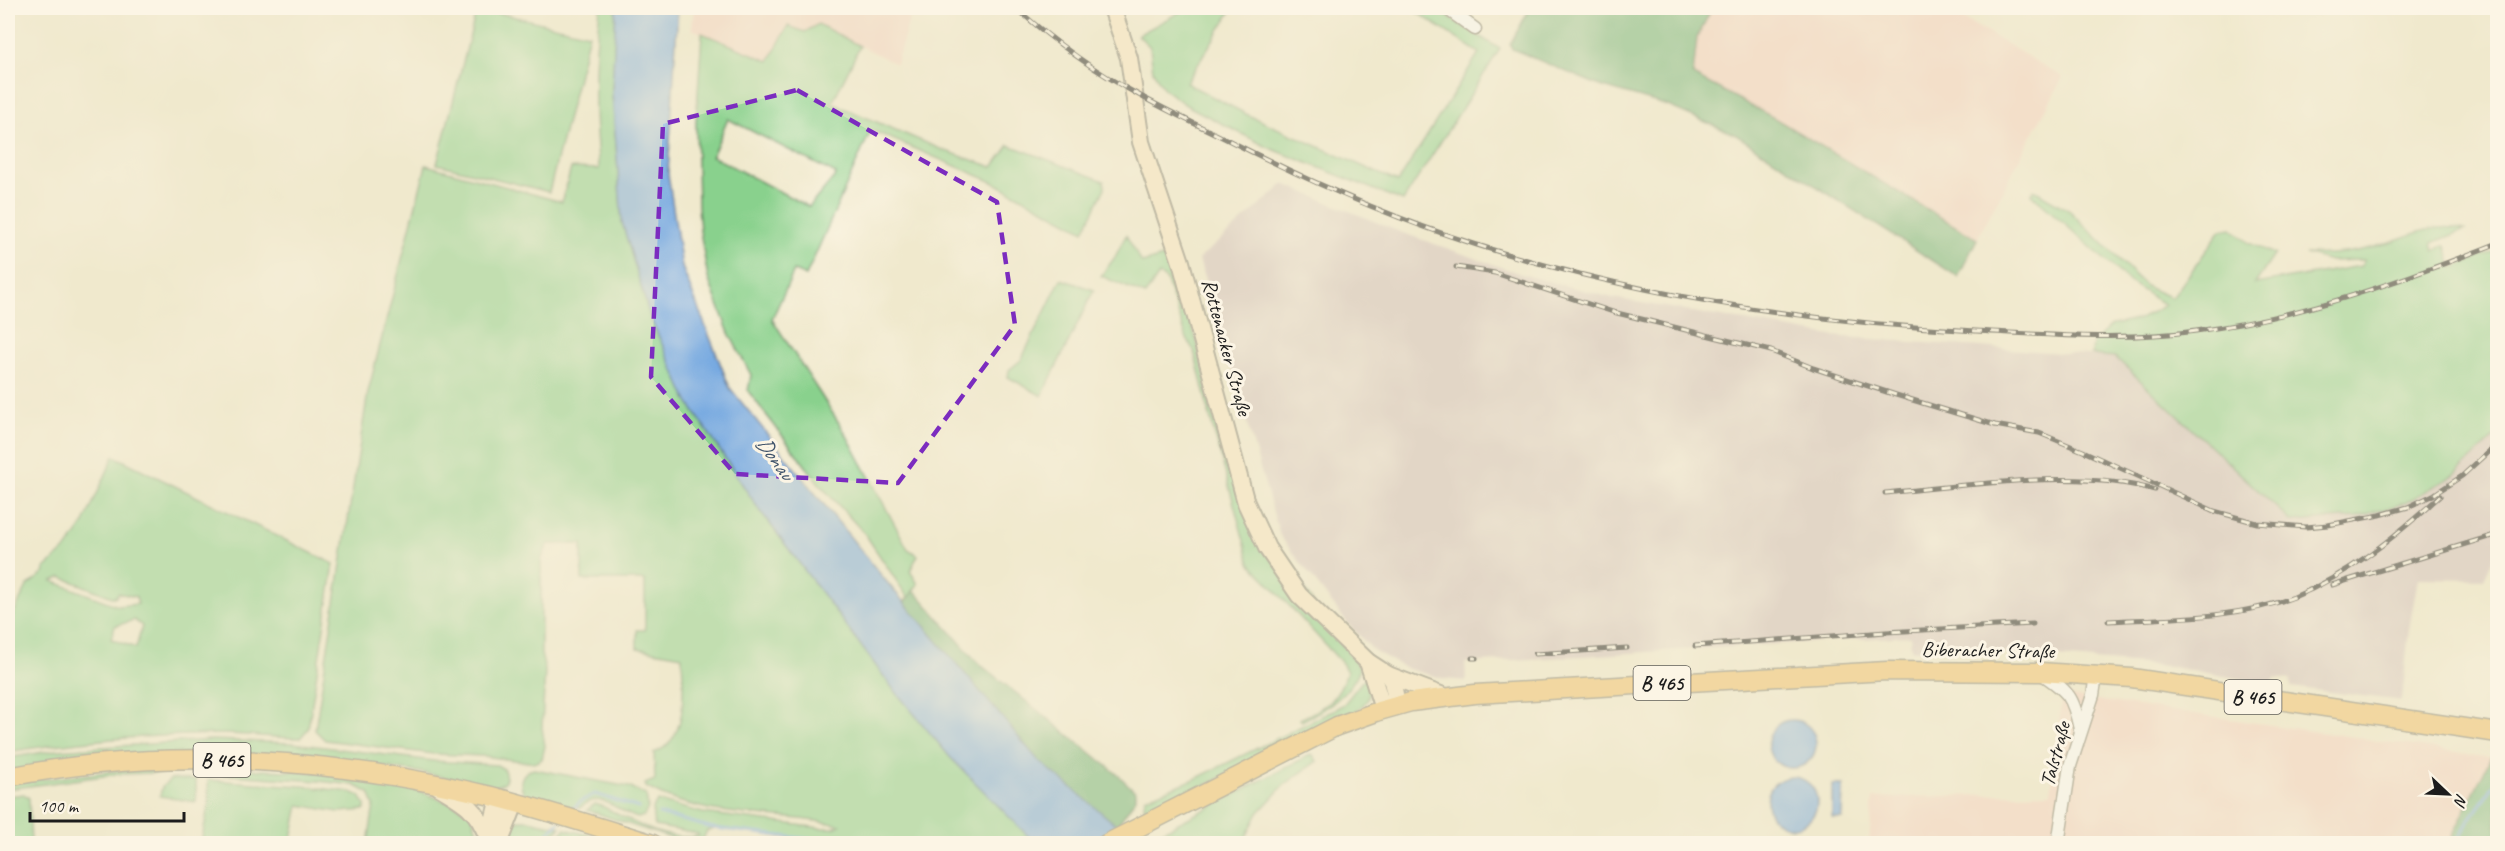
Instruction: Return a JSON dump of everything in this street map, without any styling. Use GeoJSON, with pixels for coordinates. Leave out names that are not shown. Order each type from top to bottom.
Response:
{"type":"FeatureCollection","features":[{"type":"Feature","properties":{"kind":"main road","name":"Rottenacker Straße"},"geometry":{"type":"LineString","coordinates":[[1112,8],[1129,58],[1141,142],[1181,262],[1246,503],[1267,548],[1299,595],[1368,662],[1388,675],[1446,697]]}},
{"type":"Feature","properties":{"kind":"main road","name":"Rottenacker Straße"},"geometry":{"type":"LineString","coordinates":[[1368,662],[1387,708]]}},
{"type":"Feature","properties":{"kind":"main road","name":"Biberacher Straße"},"geometry":{"type":"LineString","coordinates":[[1446,697],[1887,671],[2040,672],[2096,675],[2195,687],[2498,733]]}},
{"type":"Feature","properties":{"kind":"main road"},"geometry":{"type":"LineString","coordinates":[[1387,708],[1395,694],[1388,675]]}},
{"type":"Feature","properties":{"kind":"main road","name":"B 465"},"geometry":{"type":"LineString","coordinates":[[1106,843],[1313,737],[1387,708],[1446,697]]}},
{"type":"Feature","properties":{"kind":"main road","name":"B 465"},"geometry":{"type":"LineString","coordinates":[[8,777],[117,762],[213,760],[288,763],[369,772],[436,785],[555,813],[653,843]]}},
{"type":"Feature","properties":{"kind":"main road"},"geometry":{"type":"LineString","coordinates":[[436,785],[471,807],[492,842]]}},
{"type":"Feature","properties":{"kind":"main road"},"geometry":{"type":"LineString","coordinates":[[492,842],[507,801]]}},
{"type":"Feature","properties":{"kind":"street"},"geometry":{"type":"LineString","coordinates":[[1446,8],[1475,29]]}},
{"type":"Feature","properties":{"kind":"street"},"geometry":{"type":"LineString","coordinates":[[2040,672],[2068,695],[2075,704],[2080,730]]}},
{"type":"Feature","properties":{"kind":"street","name":"Talstraße"},"geometry":{"type":"LineString","coordinates":[[2058,843],[2066,788],[2080,730],[2093,695],[2096,675]]}},
{"type":"Feature","properties":{"kind":"highlighted area"},"geometry":{"type":"Polygon","coordinates":[[[797,90],[997,202],[1015,325],[898,483],[735,474],[651,377],[663,124],[797,90]]]}},
{"type":"Feature","properties":{"kind":"shaded area"},"geometry":{"type":"Polygon","coordinates":[[[694,8],[907,8],[912,10],[896,64],[818,24],[805,32],[788,26],[769,61],[692,29],[694,8]]]}},
{"type":"Feature","properties":{"kind":"shaded area"},"geometry":{"type":"Polygon","coordinates":[[[1712,8],[1945,8],[2063,77],[1977,239],[1776,119],[1693,75],[1697,38],[1712,8]]]}},
{"type":"Feature","properties":{"kind":"shaded area"},"geometry":{"type":"Polygon","coordinates":[[[1284,184],[1400,232],[1521,274],[1613,298],[1832,336],[2115,357],[2292,522],[2454,475],[2497,435],[2497,550],[2484,579],[2418,578],[2409,629],[2402,701],[2291,687],[2290,680],[2275,678],[2271,684],[2166,666],[1948,648],[1911,650],[1910,636],[1465,663],[1466,681],[1445,679],[1405,668],[1373,650],[1349,625],[1280,536],[1199,259],[1284,184]]]}},
{"type":"Feature","properties":{"kind":"shaded area"},"geometry":{"type":"Polygon","coordinates":[[[2062,695],[2491,757],[2449,843],[1869,844],[1873,798],[2051,793],[2062,695]]]}},
{"type":"Feature","properties":{"kind":"green space"},"geometry":{"type":"Polygon","coordinates":[[[477,8],[589,34],[549,192],[437,164],[477,8]]]}},
{"type":"Feature","properties":{"kind":"green space"},"geometry":{"type":"Polygon","coordinates":[[[600,8],[616,8],[612,93],[622,222],[650,317],[688,402],[756,505],[891,686],[950,757],[1036,843],[823,843],[718,828],[707,831],[703,839],[716,843],[685,843],[587,810],[595,804],[649,829],[686,837],[699,836],[655,826],[653,813],[658,801],[703,813],[821,828],[834,828],[840,825],[716,810],[669,798],[646,787],[645,784],[655,780],[654,753],[666,746],[674,737],[679,725],[683,697],[682,656],[637,648],[637,630],[645,630],[645,580],[582,580],[582,544],[548,544],[541,560],[541,654],[545,670],[542,728],[545,746],[542,759],[535,763],[484,756],[433,754],[325,740],[315,730],[368,392],[426,165],[562,202],[571,168],[599,169],[595,88],[600,8]]]}},
{"type":"Feature","properties":{"kind":"green space"},"geometry":{"type":"Polygon","coordinates":[[[1187,8],[1233,8],[1186,83],[1250,116],[1398,182],[1479,53],[1410,8],[1434,8],[1500,49],[1403,201],[1267,147],[1186,105],[1164,89],[1153,71],[1150,47],[1138,35],[1187,8]]]}},
{"type":"Feature","properties":{"kind":"green space"},"geometry":{"type":"Polygon","coordinates":[[[1530,8],[1712,8],[1697,38],[1693,75],[1776,119],[1977,239],[1958,277],[1736,135],[1668,106],[1600,86],[1512,49],[1510,44],[1530,8]]]}},
{"type":"Feature","properties":{"kind":"green space"},"geometry":{"type":"Polygon","coordinates":[[[818,24],[860,46],[832,103],[943,150],[993,167],[1009,145],[1104,181],[1105,188],[1084,231],[995,183],[871,130],[806,276],[794,271],[772,319],[846,434],[908,549],[918,555],[910,571],[918,584],[908,598],[865,534],[821,486],[748,391],[751,375],[729,333],[708,278],[698,206],[696,122],[702,33],[769,61],[788,26],[805,32],[818,24]],[[728,119],[712,156],[809,207],[836,174],[728,119]]]}},
{"type":"Feature","properties":{"kind":"green space"},"geometry":{"type":"Polygon","coordinates":[[[2034,190],[2070,211],[2147,287],[2172,298],[2221,230],[2231,228],[2249,243],[2275,254],[2255,284],[2361,266],[2364,260],[2330,261],[2305,254],[2354,252],[2429,229],[2465,230],[2432,243],[2434,251],[2446,245],[2452,268],[2497,250],[2497,435],[2454,475],[2405,503],[2357,517],[2292,522],[2115,357],[2092,355],[2093,341],[2113,325],[2140,319],[2165,305],[2132,284],[2031,194],[2034,190]]]}},
{"type":"Feature","properties":{"kind":"green space"},"geometry":{"type":"Polygon","coordinates":[[[1126,235],[1142,263],[1170,255],[1197,342],[1214,417],[1240,499],[1360,669],[1350,687],[1343,694],[1329,706],[1302,721],[1300,719],[1330,702],[1347,672],[1342,663],[1250,563],[1194,351],[1187,339],[1166,279],[1159,275],[1145,295],[1101,276],[1115,257],[1126,235]]]}},
{"type":"Feature","properties":{"kind":"green space"},"geometry":{"type":"Polygon","coordinates":[[[1061,279],[1094,290],[1042,396],[1008,377],[1009,370],[1021,360],[1061,279]]]}},
{"type":"Feature","properties":{"kind":"green space"},"geometry":{"type":"Polygon","coordinates":[[[114,456],[334,564],[308,729],[300,738],[232,734],[168,736],[87,741],[8,752],[8,625],[27,586],[45,572],[44,569],[67,548],[83,525],[114,456]],[[61,577],[52,581],[118,606],[138,604],[136,597],[118,593],[116,597],[112,597],[61,577]],[[134,620],[115,626],[111,639],[136,648],[142,626],[134,620]]]}},
{"type":"Feature","properties":{"kind":"green space"},"geometry":{"type":"Polygon","coordinates":[[[915,591],[977,662],[1116,773],[1136,792],[1136,798],[1117,826],[1038,760],[904,602],[915,591]]]}},
{"type":"Feature","properties":{"kind":"green space"},"geometry":{"type":"Polygon","coordinates":[[[1363,680],[1366,680],[1369,695],[1355,712],[1147,814],[1144,806],[1145,798],[1195,779],[1326,714],[1344,704],[1363,680]]]}},
{"type":"Feature","properties":{"kind":"green space"},"geometry":{"type":"Polygon","coordinates":[[[211,740],[293,743],[434,761],[497,765],[504,769],[506,778],[504,783],[493,787],[419,772],[351,763],[8,770],[8,758],[56,750],[211,740]]]}},
{"type":"Feature","properties":{"kind":"green space"},"geometry":{"type":"Polygon","coordinates":[[[1312,754],[1317,761],[1283,786],[1258,813],[1243,843],[1140,843],[1312,754]]]}},
{"type":"Feature","properties":{"kind":"green space"},"geometry":{"type":"Polygon","coordinates":[[[2491,757],[2497,758],[2497,843],[2478,843],[2468,836],[2463,843],[2449,843],[2491,757]]]}},
{"type":"Feature","properties":{"kind":"green space"},"geometry":{"type":"Polygon","coordinates":[[[190,767],[314,772],[411,788],[458,806],[471,814],[482,843],[368,843],[374,805],[369,793],[354,785],[188,772],[119,774],[8,789],[8,783],[133,769],[190,767]]]}},
{"type":"Feature","properties":{"kind":"green space"},"geometry":{"type":"Polygon","coordinates":[[[534,769],[629,787],[646,795],[648,808],[644,816],[638,818],[602,801],[588,802],[580,808],[526,796],[521,780],[525,773],[534,769]]]}},
{"type":"Feature","properties":{"kind":"green space"},"geometry":{"type":"Polygon","coordinates":[[[171,779],[196,780],[196,802],[160,796],[162,787],[171,779]]]}},
{"type":"Feature","properties":{"kind":"green space"},"geometry":{"type":"Polygon","coordinates":[[[208,780],[302,786],[351,792],[360,796],[365,810],[339,812],[299,805],[291,843],[201,843],[209,803],[208,780]]]}},
{"type":"Feature","properties":{"kind":"green space"},"geometry":{"type":"Polygon","coordinates":[[[24,794],[29,798],[31,843],[8,843],[8,796],[24,794]]]}},
{"type":"Feature","properties":{"kind":"green space"},"geometry":{"type":"Polygon","coordinates":[[[519,820],[561,827],[545,843],[503,844],[514,823],[519,820]]]}},
{"type":"Feature","properties":{"kind":"green space"},"geometry":{"type":"Polygon","coordinates":[[[565,829],[622,843],[609,843],[581,837],[580,843],[552,844],[565,829]]]}},
{"type":"Feature","properties":{"kind":"water","name":"Donau"},"geometry":{"type":"Polygon","coordinates":[[[616,8],[678,8],[668,174],[682,267],[730,388],[881,575],[1038,760],[1138,843],[1036,843],[1028,836],[950,757],[891,686],[756,505],[688,402],[650,317],[622,222],[612,93],[616,8]]]}},
{"type":"Feature","properties":{"kind":"water"},"geometry":{"type":"Polygon","coordinates":[[[1792,720],[1809,727],[1816,744],[1809,761],[1792,768],[1775,761],[1768,744],[1775,727],[1792,720]]]}},
{"type":"Feature","properties":{"kind":"water"},"geometry":{"type":"Polygon","coordinates":[[[1792,777],[1810,784],[1817,802],[1810,820],[1792,827],[1774,820],[1767,802],[1774,784],[1792,777]]]}},
{"type":"Feature","properties":{"kind":"water"},"geometry":{"type":"Polygon","coordinates":[[[1832,785],[1843,785],[1842,818],[1832,818],[1832,785]]]}},
{"type":"Feature","properties":{"kind":"waterway"},"geometry":{"type":"LineString","coordinates":[[2456,844],[2498,778]]}},
{"type":"Feature","properties":{"kind":"waterway"},"geometry":{"type":"LineString","coordinates":[[570,811],[581,801],[595,794],[639,808]]}},
{"type":"Feature","properties":{"kind":"waterway"},"geometry":{"type":"LineString","coordinates":[[659,814],[713,828],[850,844]]}},
{"type":"Feature","properties":{"kind":"waterway"},"geometry":{"type":"LineString","coordinates":[[537,844],[559,822]]}},
{"type":"Feature","properties":{"kind":"railway"},"geometry":{"type":"LineString","coordinates":[[1016,8],[1044,32],[1121,85],[1258,155],[1349,197],[1442,233],[1535,262],[1659,292],[1722,304],[1913,327],[2087,336],[2169,334],[2235,325],[2312,307],[2387,284],[2498,243]]}},
{"type":"Feature","properties":{"kind":"railway"},"geometry":{"type":"LineString","coordinates":[[1456,267],[1495,273],[1613,312],[1771,351],[1813,368],[1896,395],[1995,425],[2039,433],[2214,511],[2257,523],[2306,527],[2328,525],[2408,507],[2433,495],[2462,476],[2498,443]]}},
{"type":"Feature","properties":{"kind":"railway"},"geometry":{"type":"LineString","coordinates":[[1885,493],[1985,483],[2057,479],[2092,480],[2155,490]]}},
{"type":"Feature","properties":{"kind":"railway"},"geometry":{"type":"LineString","coordinates":[[2108,621],[2226,613],[2249,610],[2294,597],[2315,588],[2353,566],[2406,526],[2440,496]]}},
{"type":"Feature","properties":{"kind":"railway"},"geometry":{"type":"LineString","coordinates":[[2332,585],[2498,534]]}},
{"type":"Feature","properties":{"kind":"railway"},"geometry":{"type":"LineString","coordinates":[[1695,646],[2033,624]]}},
{"type":"Feature","properties":{"kind":"railway"},"geometry":{"type":"LineString","coordinates":[[1535,654],[1627,648]]}}]}
